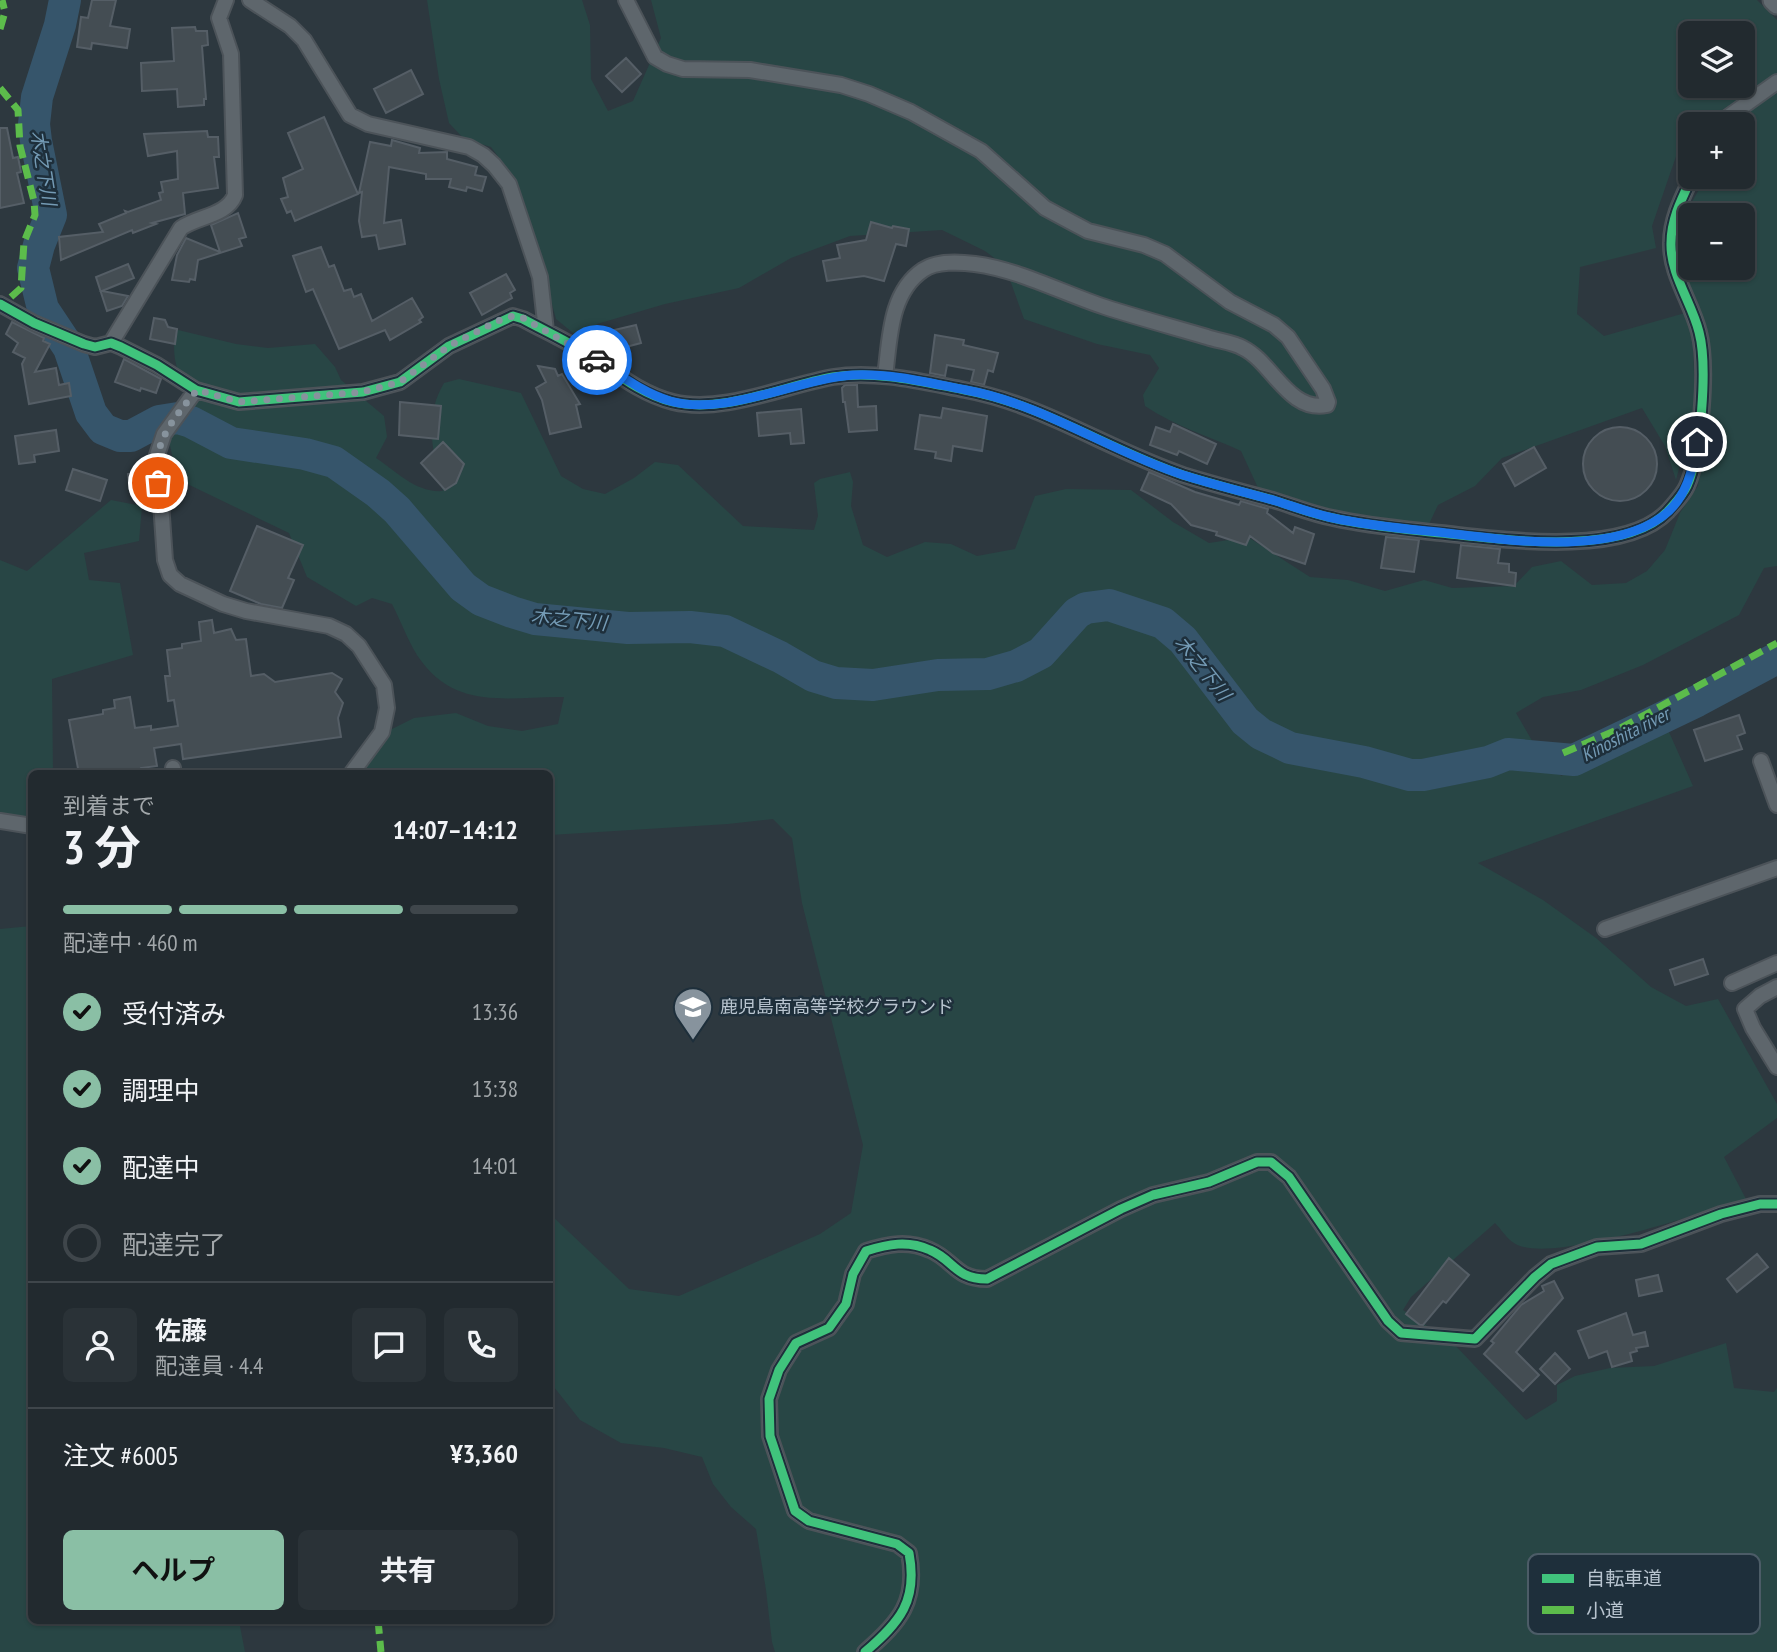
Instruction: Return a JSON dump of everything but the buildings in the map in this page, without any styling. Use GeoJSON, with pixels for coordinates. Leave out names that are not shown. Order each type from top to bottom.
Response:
{"type":"FeatureCollection","features":[{"type":"Feature","properties":{"kind":"main road"},"geometry":{"type":"LineString","coordinates":[[1773,0],[1777,4]]}},
{"type":"Feature","properties":{"kind":"street"},"geometry":{"type":"LineString","coordinates":[[111,344],[181,228],[232,204],[235,195],[231,54],[219,18],[226,0]]}},
{"type":"Feature","properties":{"kind":"street"},"geometry":{"type":"LineString","coordinates":[[250,0],[290,26],[304,40],[350,115],[368,124],[469,148],[494,165],[509,184],[534,253],[540,277],[546,331]]}},
{"type":"Feature","properties":{"kind":"street"},"geometry":{"type":"LineString","coordinates":[[626,0],[655,57],[667,64],[683,68],[750,70],[841,85],[869,93],[911,111],[981,151],[1045,208],[1062,218],[1088,231],[1144,245],[1165,254],[1245,312],[1274,325],[1287,337],[1323,389],[1328,402],[1320,407],[1302,401],[1288,391],[1268,367],[1243,348],[1106,307],[1010,272],[974,264],[945,263],[926,268],[910,280],[899,298],[894,316],[885,376]]}},
{"type":"Feature","properties":{"kind":"street"},"geometry":{"type":"LineString","coordinates":[[1735,112],[1777,82]]}},
{"type":"Feature","properties":{"kind":"street"},"geometry":{"type":"LineString","coordinates":[[1,305],[34,323],[84,344],[94,347],[111,344],[157,365],[194,393],[239,402],[363,392],[400,382],[449,346],[513,316],[523,318],[580,349],[647,393],[671,402],[698,406],[747,398],[833,377],[885,376],[968,390],[1008,400],[1182,475],[1331,518],[1517,542],[1580,540],[1611,537],[1639,530],[1665,515],[1686,489],[1694,465],[1702,353],[1699,332],[1672,260],[1671,245],[1673,223],[1687,189]]}},
{"type":"Feature","properties":{"kind":"street"},"geometry":{"type":"LineString","coordinates":[[194,393],[164,434],[154,464],[161,503],[164,560],[170,575],[180,584],[223,604],[246,611],[312,622],[345,634],[359,646],[384,685],[387,708],[382,732],[354,770]]}},
{"type":"Feature","properties":{"kind":"street"},"geometry":{"type":"LineString","coordinates":[[1761,761],[1777,805]]}},
{"type":"Feature","properties":{"kind":"street"},"geometry":{"type":"LineString","coordinates":[[0,821],[28,824]]}},
{"type":"Feature","properties":{"kind":"street"},"geometry":{"type":"LineString","coordinates":[[1605,929],[1777,868]]}},
{"type":"Feature","properties":{"kind":"street"},"geometry":{"type":"LineString","coordinates":[[1732,983],[1777,962]]}},
{"type":"Feature","properties":{"kind":"street"},"geometry":{"type":"LineString","coordinates":[[1777,987],[1760,996],[1745,1009],[1753,1028],[1777,1067]]}},
{"type":"Feature","properties":{"kind":"street"},"geometry":{"type":"LineString","coordinates":[[865,1652],[891,1630],[905,1608],[912,1582],[909,1553],[897,1544],[809,1521],[795,1511],[771,1436],[769,1399],[779,1370],[796,1343],[829,1328],[846,1304],[853,1274],[866,1251],[889,1244],[908,1244],[932,1250],[972,1279],[987,1279],[1153,1195],[1209,1182],[1257,1163],[1271,1162],[1289,1177],[1388,1321],[1401,1333],[1475,1339],[1551,1264],[1597,1247],[1641,1244],[1721,1214],[1760,1204],[1777,1204]]}},
{"type":"Feature","properties":{"kind":"green space"},"geometry":{"type":"Polygon","coordinates":[[[427,0],[582,0],[590,25],[591,79],[608,111],[633,101],[661,38],[651,0],[1757,0],[1777,20],[1777,74],[1755,88],[1755,21],[1678,21],[1678,98],[1741,98],[1719,112],[1678,112],[1678,151],[1652,226],[1656,248],[1580,267],[1577,314],[1604,336],[1685,313],[1693,340],[1695,408],[1676,480],[1665,446],[1642,408],[1502,458],[1475,486],[1438,505],[1429,524],[1364,518],[1259,490],[1241,451],[1180,425],[1145,406],[1143,395],[1159,368],[1150,355],[1097,344],[1024,319],[1005,266],[985,251],[942,230],[850,236],[791,258],[739,288],[665,304],[597,324],[583,341],[556,319],[525,204],[512,175],[491,147],[464,139],[449,123],[427,0]]]}},
{"type":"Feature","properties":{"kind":"green space"},"geometry":{"type":"Polygon","coordinates":[[[1777,93],[1777,566],[1764,568],[1739,615],[1643,665],[1581,690],[1543,697],[1516,713],[1542,758],[1557,758],[1561,776],[1665,723],[1693,786],[1478,863],[1543,900],[1596,938],[1651,987],[1686,1006],[1718,999],[1777,1104],[1777,1118],[1724,1157],[1746,1199],[1663,1225],[1559,1248],[1532,1248],[1514,1243],[1495,1223],[1411,1297],[1403,1310],[1453,1343],[1526,1420],[1557,1401],[1557,1385],[1575,1376],[1610,1368],[1654,1366],[1726,1343],[1734,1388],[1774,1392],[1777,1388],[1777,1652],[775,1652],[756,1529],[731,1507],[713,1484],[702,1457],[664,1448],[621,1443],[580,1420],[553,1388],[553,1217],[629,1289],[679,1296],[820,1234],[851,1213],[863,1145],[802,903],[792,838],[773,819],[553,835],[553,770],[359,770],[388,731],[414,718],[456,713],[488,726],[522,731],[558,724],[564,697],[487,698],[452,688],[437,678],[422,662],[392,604],[372,598],[356,606],[307,577],[289,533],[177,479],[167,431],[195,395],[176,365],[174,329],[236,344],[268,348],[315,344],[335,367],[341,380],[384,416],[387,437],[376,458],[415,485],[433,491],[443,491],[433,450],[434,409],[444,383],[459,379],[521,393],[561,476],[583,489],[605,494],[634,478],[655,462],[678,465],[743,526],[814,530],[818,516],[814,483],[850,472],[853,482],[851,506],[863,545],[887,557],[925,542],[951,544],[977,556],[1015,549],[1035,496],[1066,489],[1131,490],[1173,522],[1209,543],[1248,537],[1310,577],[1348,580],[1385,591],[1424,580],[1452,588],[1514,586],[1532,567],[1561,561],[1592,585],[1626,583],[1647,571],[1665,550],[1680,513],[1698,486],[1703,450],[1701,320],[1687,280],[1755,280],[1755,203],[1691,203],[1699,189],[1755,189],[1755,112],[1747,112],[1777,93]]]}},
{"type":"Feature","properties":{"kind":"green space"},"geometry":{"type":"Polygon","coordinates":[[[111,500],[142,506],[139,541],[84,553],[89,580],[120,583],[133,655],[52,679],[53,770],[28,770],[28,822],[0,824],[0,560],[27,571],[111,500]]]}},
{"type":"Feature","properties":{"kind":"green space"},"geometry":{"type":"Polygon","coordinates":[[[28,926],[28,1624],[240,1624],[245,1652],[0,1652],[0,929],[28,926]]]}},
{"type":"Feature","properties":{"kind":"waterway","name":"木之下川"},"geometry":{"type":"LineString","coordinates":[[65,0],[60,25],[37,97],[34,124],[36,141],[51,215],[33,268],[43,309],[69,348],[91,413],[103,429],[120,436],[131,436],[159,421],[178,418],[231,443],[305,454],[334,462],[397,510],[463,587],[481,600],[512,612],[535,619],[628,628],[690,627],[725,631],[813,676],[836,683],[873,685],[938,675],[988,674],[1016,666],[1041,653],[1077,613],[1086,608],[1109,605],[1163,623],[1183,640],[1245,721],[1261,734],[1290,748],[1364,762],[1410,775],[1423,775],[1488,762],[1508,754],[1574,760],[1697,701],[1777,658]]}},
{"type":"Feature","properties":{"kind":"marked path"},"geometry":{"type":"LineString","coordinates":[[0,29],[5,12],[2,0]]}},
{"type":"Feature","properties":{"kind":"marked path"},"geometry":{"type":"LineString","coordinates":[[0,88],[18,110],[20,146],[35,215],[24,242],[21,288],[2,305]]}},
{"type":"Feature","properties":{"kind":"marked path"},"geometry":{"type":"LineString","coordinates":[[1563,753],[1617,730],[1777,643]]}},
{"type":"Feature","properties":{"kind":"marked path"},"geometry":{"type":"LineString","coordinates":[[378,1624],[381,1652]]}},
{"type":"Feature","properties":{"kind":"cycle path"},"geometry":{"type":"LineString","coordinates":[[0,304],[34,323],[84,344],[95,347],[111,343],[121,347],[157,365],[196,390],[239,402],[363,392],[400,382],[449,346],[513,316],[577,348],[638,387],[673,402],[692,405],[732,402],[849,375],[899,378],[965,390],[1021,406],[1183,475],[1325,516],[1387,527],[1495,539],[1560,542],[1592,540],[1622,535],[1648,526],[1668,511],[1678,499],[1692,472],[1702,410],[1702,347],[1696,321],[1674,266],[1671,243],[1675,217],[1686,189]]}},
{"type":"Feature","properties":{"kind":"cycle path"},"geometry":{"type":"LineString","coordinates":[[865,1652],[888,1631],[904,1609],[911,1584],[909,1553],[897,1544],[809,1521],[795,1511],[770,1436],[769,1399],[779,1370],[796,1343],[829,1328],[846,1304],[853,1274],[866,1251],[890,1245],[914,1245],[938,1254],[968,1276],[987,1279],[1153,1195],[1209,1182],[1257,1162],[1271,1162],[1289,1177],[1388,1321],[1401,1333],[1475,1339],[1551,1264],[1597,1247],[1641,1244],[1721,1214],[1760,1204],[1777,1204]]}},
{"type":"Feature","properties":{"kind":"way so far"},"geometry":{"type":"LineString","coordinates":[[158,483],[154,464],[164,434],[197,390],[239,402],[363,392],[400,382],[449,346],[513,316],[523,318],[597,360]]}},
{"type":"Feature","properties":{"kind":"place","name":"鹿児島南高等学校グラウンド"},"geometry":{"type":"Point","coordinates":[693,1041]}},
{"type":"Feature","properties":{"kind":"route"},"geometry":{"type":"LineString","coordinates":[[597,360],[647,393],[671,402],[698,406],[747,398],[833,377],[855,375],[885,376],[968,390],[1008,400],[1182,475],[1331,518],[1517,542],[1611,537],[1639,530],[1665,515],[1686,489],[1694,465],[1697,442]]}},
{"type":"Feature","properties":{"kind":"water label","name":"Kinoshita river"},"geometry":{"type":"Point","coordinates":[1625,734]}}]}
